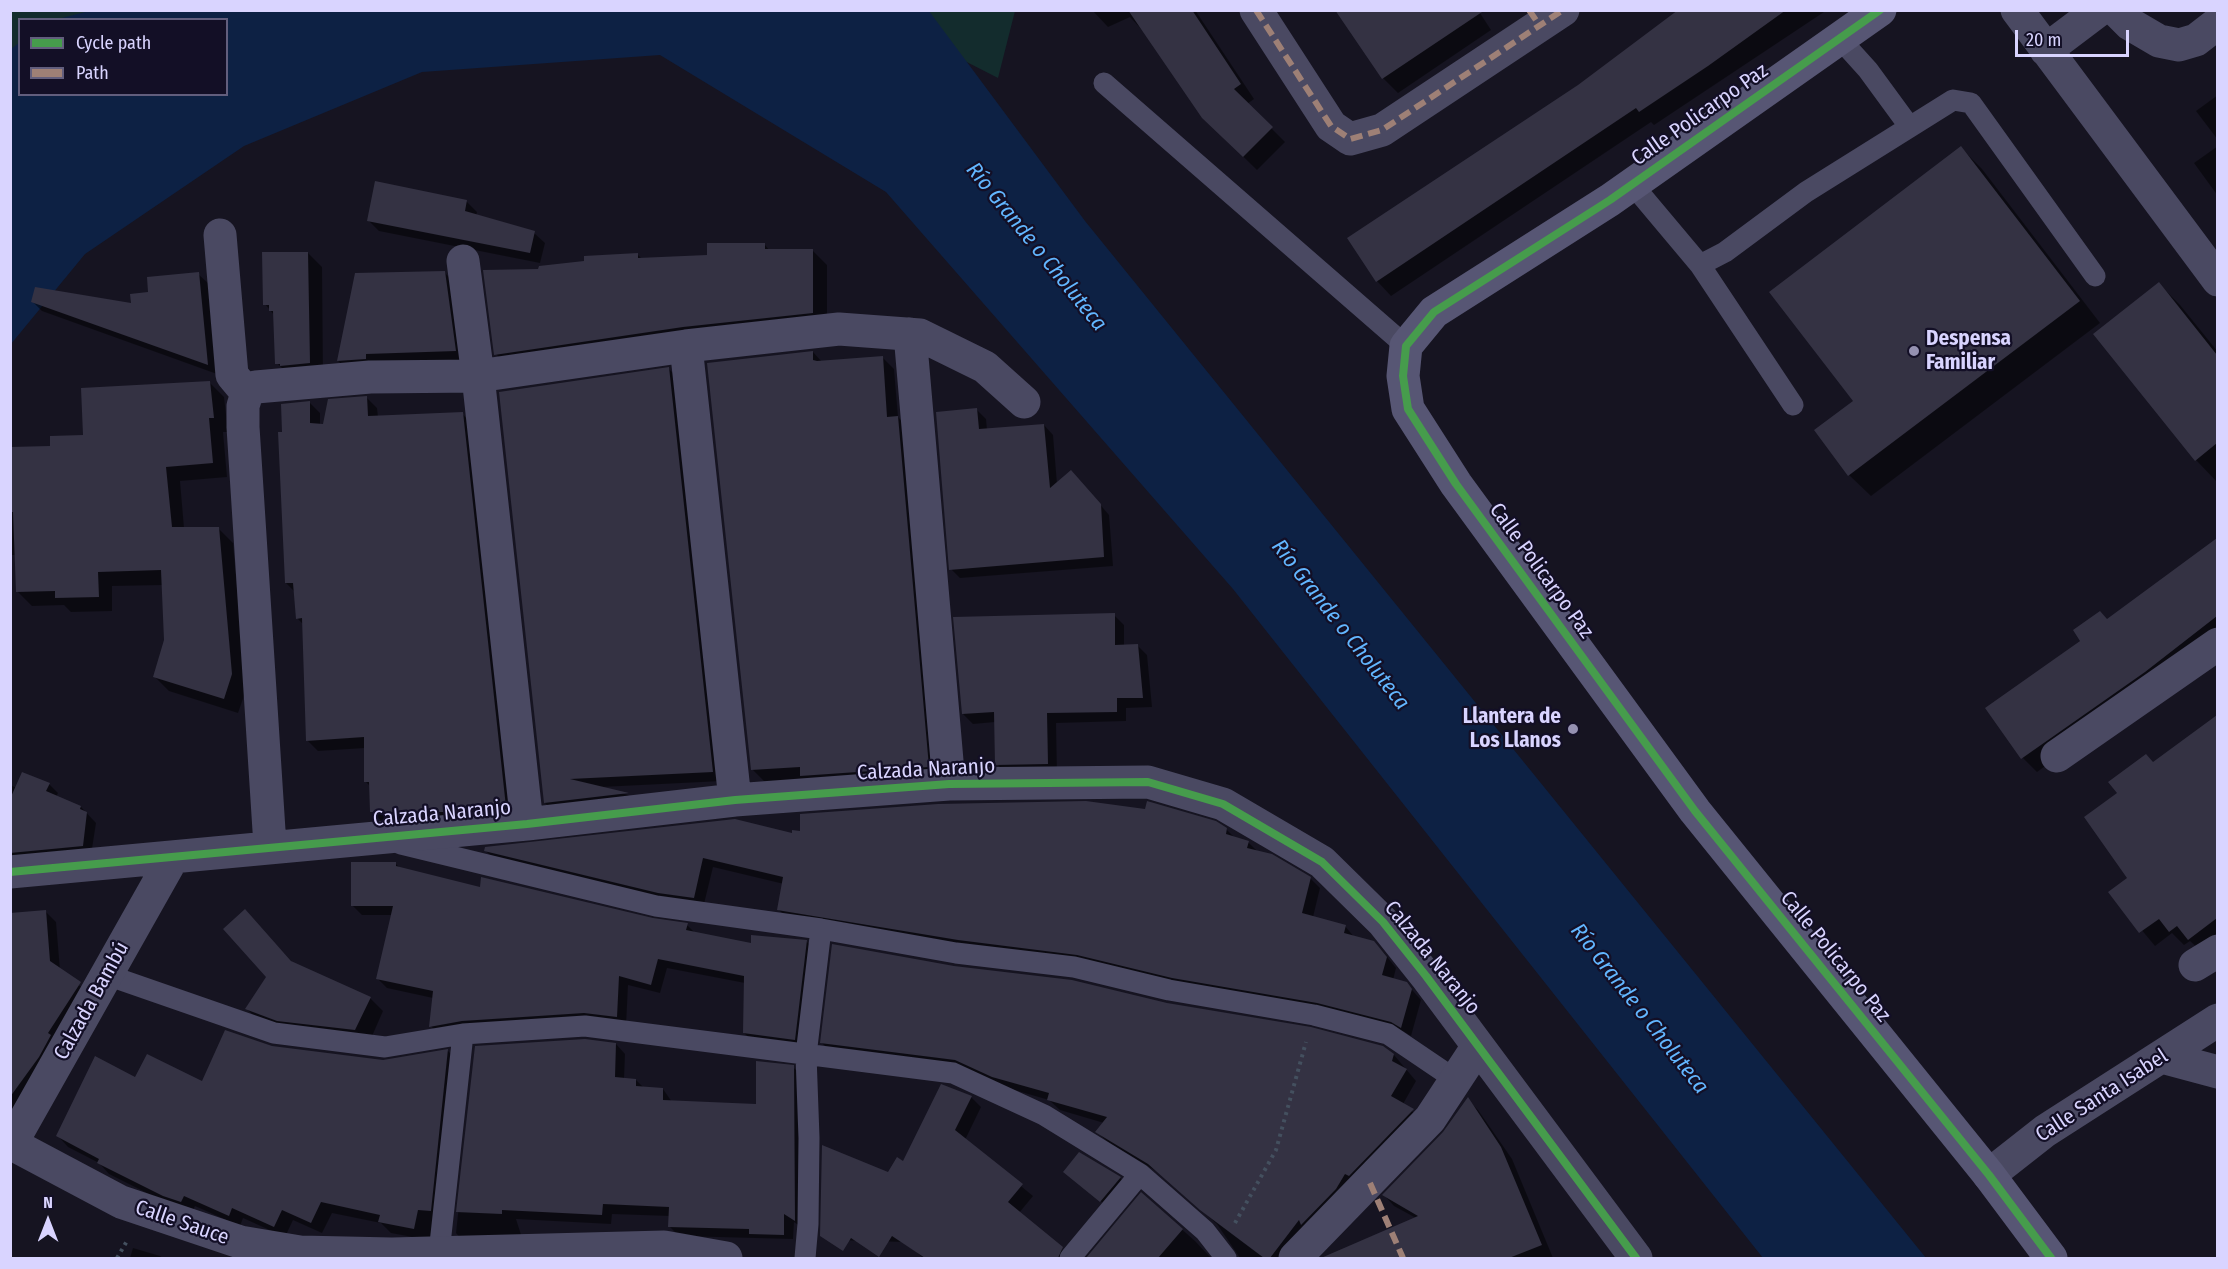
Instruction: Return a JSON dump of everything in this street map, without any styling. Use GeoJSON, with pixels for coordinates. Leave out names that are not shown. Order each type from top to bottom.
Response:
{"type":"FeatureCollection","features":[{"type":"Feature","properties":{"kind":"street"},"geometry":{"type":"LineString","coordinates":[[1256,10],[1331,126],[1350,139],[1382,130],[1544,16]]}},
{"type":"Feature","properties":{"kind":"street","name":"Calle Policarpo Paz"},"geometry":{"type":"LineString","coordinates":[[1880,10],[1632,184],[1434,312],[1406,346],[1403,376],[1408,410],[1455,484],[1695,811],[1989,1175],[2051,1258]]}},
{"type":"Feature","properties":{"kind":"street"},"geometry":{"type":"LineString","coordinates":[[2046,50],[2099,10]]}},
{"type":"Feature","properties":{"kind":"street"},"geometry":{"type":"LineString","coordinates":[[2116,10],[2130,24],[2159,41],[2179,45],[2196,40],[2217,23]]}},
{"type":"Feature","properties":{"kind":"street"},"geometry":{"type":"LineString","coordinates":[[2023,13],[2046,50],[2216,274]]}},
{"type":"Feature","properties":{"kind":"street"},"geometry":{"type":"LineString","coordinates":[[220,235],[232,375],[247,393]]}},
{"type":"Feature","properties":{"kind":"street"},"geometry":{"type":"LineString","coordinates":[[463,261],[478,376],[527,824]]}},
{"type":"Feature","properties":{"kind":"street"},"geometry":{"type":"LineString","coordinates":[[270,846],[243,427],[243,406],[247,393],[256,387],[370,377],[478,376],[686,346],[839,329],[920,335],[985,368],[1024,402]]}},
{"type":"Feature","properties":{"kind":"street"},"geometry":{"type":"LineString","coordinates":[[910,334],[949,784]]}},
{"type":"Feature","properties":{"kind":"street"},"geometry":{"type":"LineString","coordinates":[[686,346],[735,800]]}},
{"type":"Feature","properties":{"kind":"street"},"geometry":{"type":"LineString","coordinates":[[2057,756],[2217,644]]}},
{"type":"Feature","properties":{"kind":"street","name":"Calzada Naranjo"},"geometry":{"type":"LineString","coordinates":[[10,872],[270,846],[527,824],[735,800],[949,784],[1148,782],[1223,804],[1322,862],[1383,922],[1636,1258]]}},
{"type":"Feature","properties":{"kind":"street","name":"Calzada Bambú"},"geometry":{"type":"LineString","coordinates":[[11,1144],[173,857]]}},
{"type":"Feature","properties":{"kind":"street","name":"Calle Santa Isabel"},"geometry":{"type":"LineString","coordinates":[[1989,1175],[2045,1131],[2162,1058],[2217,1020]]}},
{"type":"Feature","properties":{"kind":"street"},"geometry":{"type":"LineString","coordinates":[[1295,1258],[1430,1119],[1478,1046]]}},
{"type":"Feature","properties":{"kind":"street"},"geometry":{"type":"LineString","coordinates":[[2162,1058],[2217,1072]]}},
{"type":"Feature","properties":{"kind":"street","name":"Calle Sauce"},"geometry":{"type":"LineString","coordinates":[[11,1144],[121,1202],[242,1250],[440,1256],[664,1247],[726,1258]]}},
{"type":"Feature","properties":{"kind":"lane"},"geometry":{"type":"LineString","coordinates":[[1840,39],[1868,70],[1909,126]]}},
{"type":"Feature","properties":{"kind":"lane"},"geometry":{"type":"LineString","coordinates":[[1104,83],[1406,346]]}},
{"type":"Feature","properties":{"kind":"lane"},"geometry":{"type":"LineString","coordinates":[[1700,265],[1725,252],[1806,192],[1953,100],[1971,103],[2095,276]]}},
{"type":"Feature","properties":{"kind":"lane"},"geometry":{"type":"LineString","coordinates":[[1632,184],[1700,265],[1793,405]]}},
{"type":"Feature","properties":{"kind":"lane"},"geometry":{"type":"LineString","coordinates":[[379,838],[656,906],[821,929],[956,953],[1074,967],[1169,990],[1314,1016],[1388,1034],[1456,1080]]}},
{"type":"Feature","properties":{"kind":"lane"},"geometry":{"type":"LineString","coordinates":[[805,1258],[808,1224],[809,1138],[806,1055],[821,929]]}},
{"type":"Feature","properties":{"kind":"lane"},"geometry":{"type":"LineString","coordinates":[[107,975],[274,1033],[385,1047],[463,1034],[585,1026],[953,1073],[1044,1115],[1140,1174],[1205,1231],[1221,1251]]}},
{"type":"Feature","properties":{"kind":"lane"},"geometry":{"type":"LineString","coordinates":[[440,1256],[463,1034]]}},
{"type":"Feature","properties":{"kind":"lane"},"geometry":{"type":"LineString","coordinates":[[1070,1258],[1140,1174]]}},
{"type":"Feature","properties":{"kind":"path"},"geometry":{"type":"LineString","coordinates":[[1221,1251],[1276,1150],[1314,1016]]}},
{"type":"Feature","properties":{"kind":"green space"},"geometry":{"type":"Polygon","coordinates":[[[10,11],[113,11],[96,18],[18,18],[18,53],[11,57],[10,11]]]}},
{"type":"Feature","properties":{"kind":"green space"},"geometry":{"type":"Polygon","coordinates":[[[867,11],[1015,11],[998,78],[867,11]]]}},
{"type":"Feature","properties":{"kind":"water","name":"Río Grande o Choluteca"},"geometry":{"type":"Polygon","coordinates":[[[93,10],[929,11],[1085,221],[1926,1258],[1763,1258],[1233,589],[886,192],[660,55],[422,72],[244,146],[85,254],[11,344],[11,49],[18,44],[18,96],[228,96],[228,18],[62,18],[93,10]]]}},
{"type":"Feature","properties":{"kind":"building"},"geometry":{"type":"Polygon","coordinates":[[[1128,10],[1192,10],[1241,84],[1234,89],[1273,127],[1243,157],[1202,118],[1128,10]]]}},
{"type":"Feature","properties":{"kind":"building"},"geometry":{"type":"Polygon","coordinates":[[[1335,10],[1485,10],[1382,79],[1335,10]]]}},
{"type":"Feature","properties":{"kind":"building"},"geometry":{"type":"Polygon","coordinates":[[[1678,10],[1786,10],[1639,112],[1636,108],[1376,282],[1347,238],[1578,85],[1678,10]]]}},
{"type":"Feature","properties":{"kind":"building","name":"Despensa Familiar"},"geometry":{"type":"Polygon","coordinates":[[[1961,146],[2080,301],[1848,476],[1814,430],[1853,401],[1769,292],[1961,146]]]}},
{"type":"Feature","properties":{"kind":"building"},"geometry":{"type":"Polygon","coordinates":[[[375,181],[467,200],[465,211],[535,231],[530,253],[367,221],[375,181]]]}},
{"type":"Feature","properties":{"kind":"building"},"geometry":{"type":"Polygon","coordinates":[[[707,243],[765,243],[765,249],[813,249],[813,313],[683,327],[494,355],[483,270],[538,269],[539,266],[584,261],[584,256],[638,253],[638,258],[707,255],[707,243]]]}},
{"type":"Feature","properties":{"kind":"building"},"geometry":{"type":"Polygon","coordinates":[[[262,252],[308,252],[310,363],[280,366],[280,364],[275,364],[273,311],[269,311],[269,305],[263,305],[262,252]]]}},
{"type":"Feature","properties":{"kind":"building"},"geometry":{"type":"Polygon","coordinates":[[[445,271],[456,351],[366,354],[366,359],[337,361],[355,273],[445,271]]]}},
{"type":"Feature","properties":{"kind":"building"},"geometry":{"type":"Polygon","coordinates":[[[199,272],[208,365],[31,302],[35,287],[131,303],[130,294],[148,292],[147,277],[199,272]]]}},
{"type":"Feature","properties":{"kind":"building"},"geometry":{"type":"Polygon","coordinates":[[[2159,282],[2217,355],[2217,443],[2195,461],[2093,334],[2159,282]]]}},
{"type":"Feature","properties":{"kind":"building"},"geometry":{"type":"Polygon","coordinates":[[[813,351],[813,360],[817,361],[883,356],[887,417],[898,416],[929,767],[800,776],[800,767],[751,770],[707,363],[813,351]]]}},
{"type":"Feature","properties":{"kind":"building"},"geometry":{"type":"Polygon","coordinates":[[[669,367],[713,772],[570,779],[629,793],[544,803],[499,392],[669,367]]]}},
{"type":"Feature","properties":{"kind":"building"},"geometry":{"type":"Polygon","coordinates":[[[210,381],[214,418],[209,418],[213,463],[166,467],[172,527],[219,527],[232,674],[224,699],[153,677],[164,640],[161,570],[98,572],[99,597],[55,598],[55,591],[16,592],[13,512],[10,512],[10,447],[50,446],[50,436],[83,435],[81,388],[210,381]]]}},
{"type":"Feature","properties":{"kind":"building"},"geometry":{"type":"Polygon","coordinates":[[[367,396],[368,416],[463,412],[506,807],[459,812],[370,812],[369,782],[364,782],[364,737],[306,741],[302,618],[296,619],[293,583],[285,583],[278,432],[282,432],[281,404],[310,401],[310,423],[323,424],[328,399],[367,396]]]}},
{"type":"Feature","properties":{"kind":"building"},"geometry":{"type":"Polygon","coordinates":[[[977,408],[979,429],[1044,424],[1050,488],[1071,470],[1101,504],[1104,557],[949,570],[936,412],[977,408]]]}},
{"type":"Feature","properties":{"kind":"building"},"geometry":{"type":"Polygon","coordinates":[[[2217,538],[2217,616],[2145,672],[2021,759],[1985,708],[2080,641],[2073,630],[2100,611],[2107,619],[2217,538]]]}},
{"type":"Feature","properties":{"kind":"building"},"geometry":{"type":"Polygon","coordinates":[[[1115,613],[1115,645],[1138,644],[1143,698],[1117,698],[1117,712],[1047,713],[1048,764],[995,765],[994,712],[962,714],[953,617],[1115,613]]]}},
{"type":"Feature","properties":{"kind":"building"},"geometry":{"type":"Polygon","coordinates":[[[2217,715],[2217,918],[2188,940],[2177,926],[2169,932],[2159,919],[2139,933],[2108,892],[2127,878],[2084,817],[2117,793],[2108,782],[2146,754],[2153,762],[2217,715]]]}},
{"type":"Feature","properties":{"kind":"building"},"geometry":{"type":"Polygon","coordinates":[[[22,772],[50,783],[46,791],[81,806],[80,809],[87,812],[83,846],[10,853],[10,799],[22,772]]]}},
{"type":"Feature","properties":{"kind":"building"},"geometry":{"type":"Polygon","coordinates":[[[1086,801],[1145,809],[1147,801],[1216,821],[1227,828],[1226,834],[1249,841],[1247,848],[1272,854],[1311,877],[1302,913],[1346,925],[1344,933],[1374,941],[1387,957],[1382,975],[1407,982],[1412,989],[1401,1028],[1391,1022],[1317,1003],[1172,978],[1077,955],[958,940],[777,910],[783,877],[703,858],[694,898],[658,893],[484,851],[485,847],[735,819],[792,833],[792,830],[800,831],[800,814],[938,804],[1086,801]]]}},
{"type":"Feature","properties":{"kind":"building"},"geometry":{"type":"Polygon","coordinates":[[[351,862],[396,862],[396,866],[480,887],[481,877],[653,918],[688,923],[686,930],[751,943],[751,935],[807,940],[795,1040],[743,1033],[744,976],[658,959],[651,985],[619,976],[617,1017],[584,1013],[462,1021],[429,1027],[433,991],[376,979],[393,906],[351,906],[351,862]]]}},
{"type":"Feature","properties":{"kind":"building"},"geometry":{"type":"Polygon","coordinates":[[[245,909],[291,961],[371,997],[355,1030],[277,1021],[245,1009],[266,977],[223,929],[245,909]]]}},
{"type":"Feature","properties":{"kind":"building"},"geometry":{"type":"Polygon","coordinates":[[[46,910],[50,961],[81,982],[48,1033],[51,1035],[39,1057],[10,1097],[10,913],[46,910]]]}},
{"type":"Feature","properties":{"kind":"building"},"geometry":{"type":"Polygon","coordinates":[[[832,944],[954,966],[1072,980],[1167,1003],[1311,1027],[1383,1046],[1394,1054],[1392,1061],[1407,1069],[1391,1096],[1414,1109],[1349,1176],[1345,1174],[1336,1189],[1301,1225],[1299,1220],[1270,1258],[1264,1258],[1200,1210],[1148,1164],[1095,1132],[1107,1117],[1047,1100],[1049,1093],[992,1077],[955,1060],[820,1043],[832,944]]]}},
{"type":"Feature","properties":{"kind":"building"},"geometry":{"type":"Polygon","coordinates":[[[225,1030],[272,1046],[383,1060],[448,1049],[431,1211],[418,1210],[414,1229],[378,1222],[380,1215],[321,1202],[311,1223],[282,1210],[274,1227],[232,1208],[229,1216],[184,1196],[181,1202],[163,1196],[97,1163],[99,1159],[56,1136],[95,1056],[135,1077],[147,1054],[202,1081],[225,1030]]]}},
{"type":"Feature","properties":{"kind":"building"},"geometry":{"type":"Polygon","coordinates":[[[585,1039],[616,1043],[615,1077],[636,1079],[636,1086],[663,1088],[663,1100],[756,1104],[756,1061],[794,1065],[795,1221],[784,1214],[784,1235],[749,1234],[749,1229],[668,1227],[669,1207],[603,1204],[602,1215],[502,1210],[502,1214],[456,1212],[475,1046],[585,1039]]]}},
{"type":"Feature","properties":{"kind":"building"},"geometry":{"type":"Polygon","coordinates":[[[941,1084],[972,1096],[955,1130],[1023,1184],[1008,1202],[1063,1247],[1058,1258],[925,1258],[892,1236],[879,1257],[851,1238],[843,1251],[820,1236],[822,1145],[888,1172],[897,1157],[903,1161],[941,1084]]]}},
{"type":"Feature","properties":{"kind":"building"},"geometry":{"type":"Polygon","coordinates":[[[1468,1097],[1501,1147],[1542,1245],[1509,1258],[1321,1258],[1418,1216],[1382,1195],[1443,1132],[1468,1097]]]}},
{"type":"Feature","properties":{"kind":"building"},"geometry":{"type":"Polygon","coordinates":[[[1079,1152],[1121,1177],[1100,1202],[1063,1172],[1079,1152]]]}},
{"type":"Feature","properties":{"kind":"building"},"geometry":{"type":"Polygon","coordinates":[[[1141,1192],[1183,1229],[1158,1258],[1086,1258],[1141,1192]]]}},
{"type":"Feature","properties":{"kind":"marked path"},"geometry":{"type":"LineString","coordinates":[[1256,10],[1331,126],[1350,139],[1382,130],[1563,10]]}},
{"type":"Feature","properties":{"kind":"marked path"},"geometry":{"type":"LineString","coordinates":[[1529,10],[1540,26]]}},
{"type":"Feature","properties":{"kind":"marked path"},"geometry":{"type":"LineString","coordinates":[[1370,1183],[1403,1258]]}},
{"type":"Feature","properties":{"kind":"cycle path"},"geometry":{"type":"LineString","coordinates":[[1880,10],[1610,200],[1434,312],[1406,346],[1403,376],[1408,409],[1456,484],[1695,811],[1989,1175],[2051,1258]]}},
{"type":"Feature","properties":{"kind":"cycle path"},"geometry":{"type":"LineString","coordinates":[[10,872],[527,824],[735,800],[949,784],[1148,782],[1223,804],[1322,862],[1383,922],[1426,976],[1636,1258]]}},
{"type":"Feature","properties":{"kind":"place","name":"Despensa Familiar"},"geometry":{"type":"Point","coordinates":[1914,351]}},
{"type":"Feature","properties":{"kind":"place","name":"Llantera de Los Llanos"},"geometry":{"type":"Point","coordinates":[1573,729]}}]}
